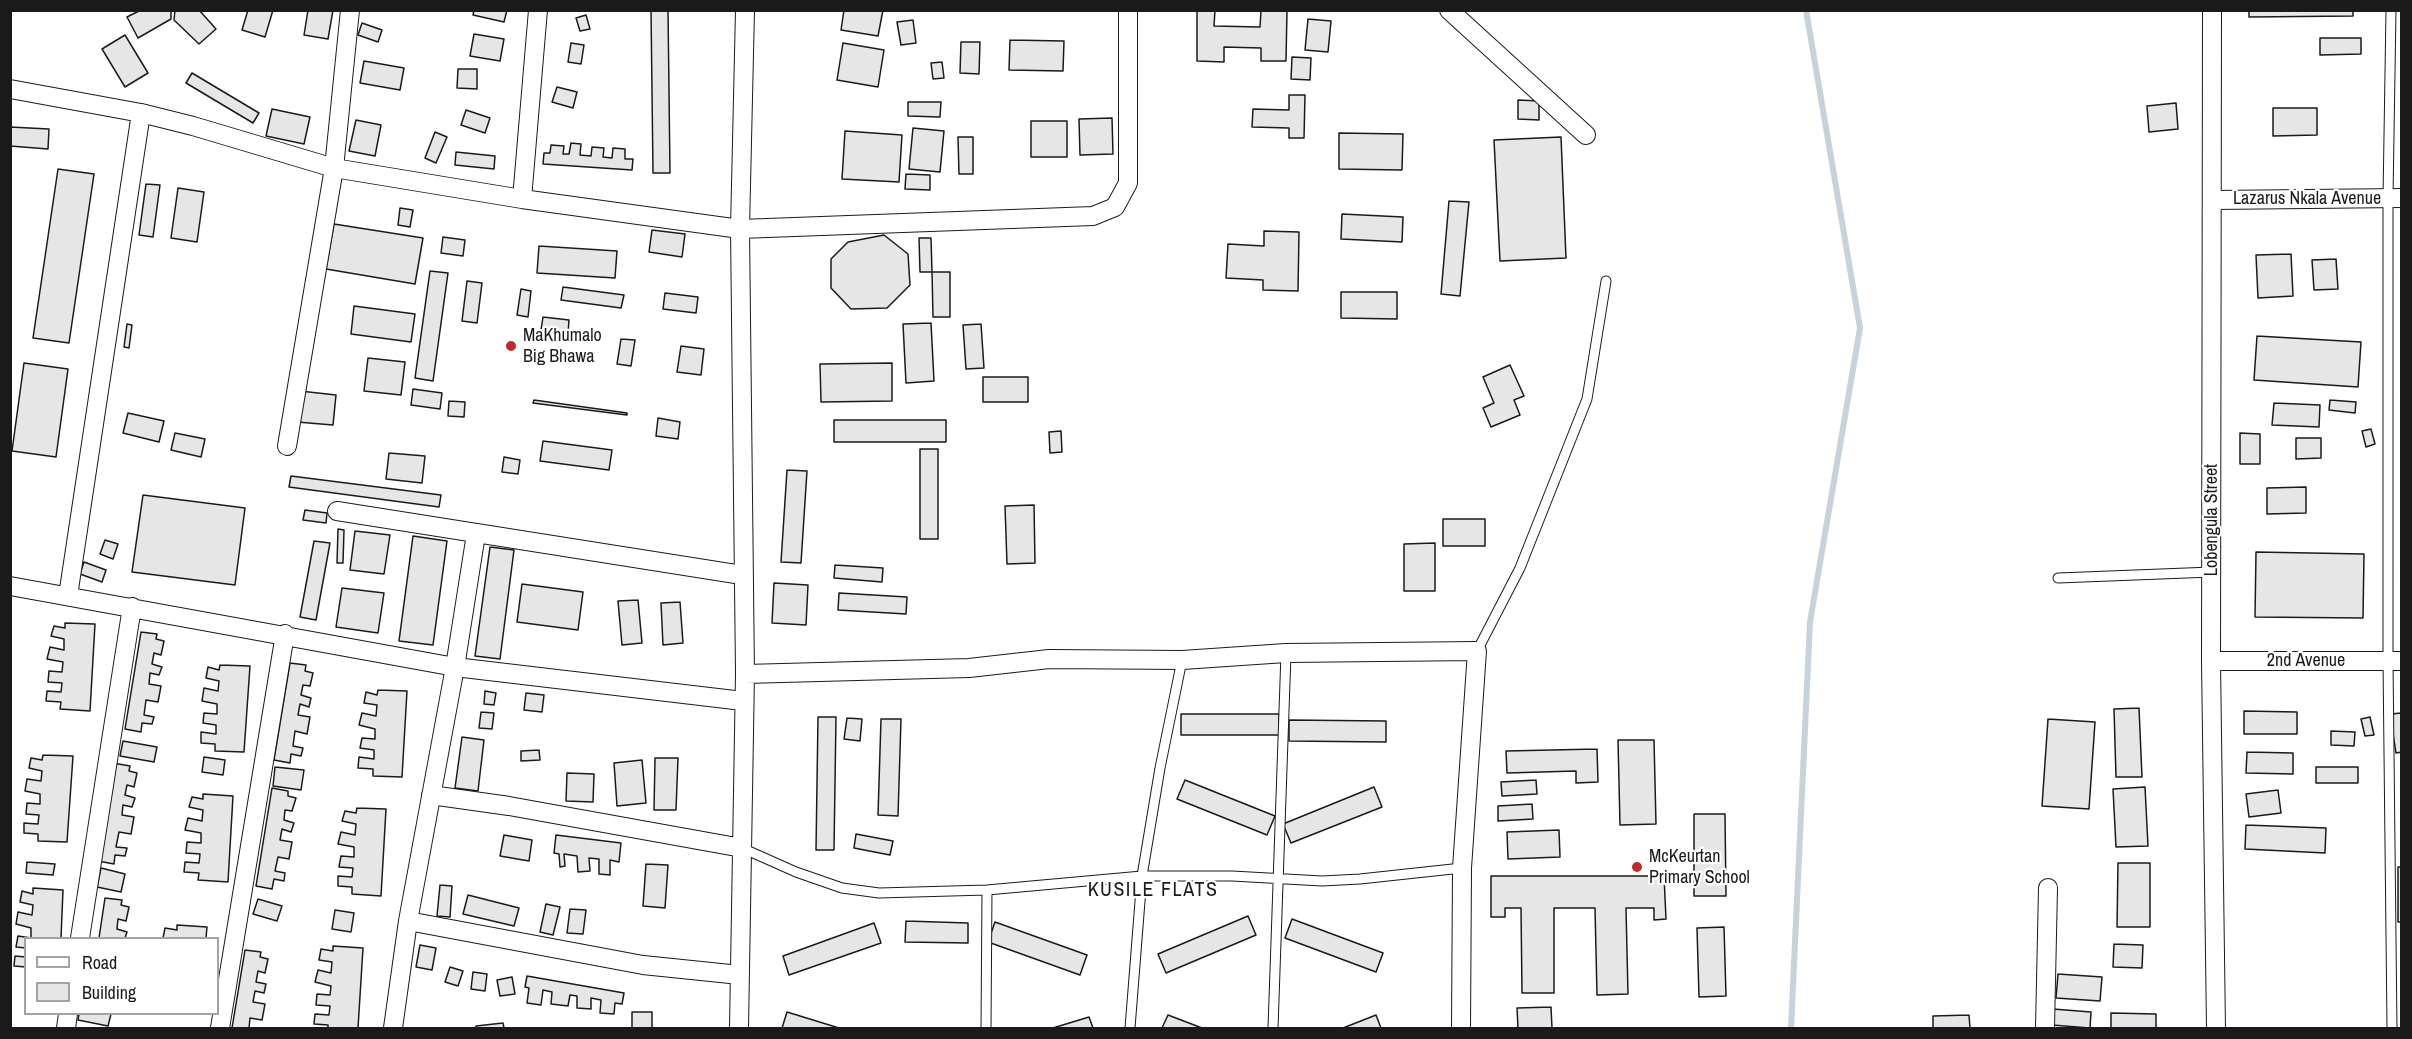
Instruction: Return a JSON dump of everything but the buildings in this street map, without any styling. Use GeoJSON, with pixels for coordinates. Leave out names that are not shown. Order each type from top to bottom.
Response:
{"type":"FeatureCollection","features":[{"type":"Feature","properties":{"kind":"street"},"geometry":{"type":"LineString","coordinates":[[287,446],[334,168],[350,10]]}},
{"type":"Feature","properties":{"kind":"street"},"geometry":{"type":"LineString","coordinates":[[522,199],[537,10]]}},
{"type":"Feature","properties":{"kind":"street"},"geometry":{"type":"LineString","coordinates":[[739,1029],[745,674],[742,575],[740,229],[745,10]]}},
{"type":"Feature","properties":{"kind":"street"},"geometry":{"type":"LineString","coordinates":[[10,89],[141,113],[334,168],[522,199],[740,229],[1093,216],[1115,207],[1128,183],[1128,10]]}},
{"type":"Feature","properties":{"kind":"street"},"geometry":{"type":"LineString","coordinates":[[1449,10],[1586,135]]}},
{"type":"Feature","properties":{"kind":"street","name":"Lobengula Street"},"geometry":{"type":"LineString","coordinates":[[2212,10],[2211,661],[2216,1029]]}},
{"type":"Feature","properties":{"kind":"street"},"geometry":{"type":"LineString","coordinates":[[68,596],[141,113]]}},
{"type":"Feature","properties":{"kind":"street","name":"Lazarus Nkala Avenue"},"geometry":{"type":"LineString","coordinates":[[2213,200],[2395,198]]}},
{"type":"Feature","properties":{"kind":"street"},"geometry":{"type":"LineString","coordinates":[[337,511],[742,575]]}},
{"type":"Feature","properties":{"kind":"street"},"geometry":{"type":"LineString","coordinates":[[393,1029],[408,921],[455,667],[476,534]]}},
{"type":"Feature","properties":{"kind":"street"},"geometry":{"type":"LineString","coordinates":[[10,586],[285,634],[455,667],[743,700]]}},
{"type":"Feature","properties":{"kind":"street"},"geometry":{"type":"LineString","coordinates":[[80,937],[132,607]]}},
{"type":"Feature","properties":{"kind":"street"},"geometry":{"type":"LineString","coordinates":[[220,1029],[285,634]]}},
{"type":"Feature","properties":{"kind":"street"},"geometry":{"type":"LineString","coordinates":[[745,674],[969,668],[1049,659],[1182,660],[1286,653],[1477,651],[1462,868],[1461,1029]]}},
{"type":"Feature","properties":{"kind":"street","name":"2nd Avenue"},"geometry":{"type":"LineString","coordinates":[[2211,661],[2395,661]]}},
{"type":"Feature","properties":{"kind":"street"},"geometry":{"type":"LineString","coordinates":[[431,795],[520,808],[742,848]]}},
{"type":"Feature","properties":{"kind":"street"},"geometry":{"type":"LineString","coordinates":[[2045,1029],[2048,888]]}},
{"type":"Feature","properties":{"kind":"street"},"geometry":{"type":"LineString","coordinates":[[408,921],[643,965],[740,975]]}},
{"type":"Feature","properties":{"kind":"lane"},"geometry":{"type":"LineString","coordinates":[[2391,10],[2395,198],[2392,1029]]}},
{"type":"Feature","properties":{"kind":"lane"},"geometry":{"type":"LineString","coordinates":[[1477,651],[1520,568],[1587,399],[1606,281]]}},
{"type":"Feature","properties":{"kind":"lane"},"geometry":{"type":"LineString","coordinates":[[2058,578],[2212,572]]}},
{"type":"Feature","properties":{"kind":"lane"},"geometry":{"type":"LineString","coordinates":[[1273,1029],[1286,653]]}},
{"type":"Feature","properties":{"kind":"lane"},"geometry":{"type":"LineString","coordinates":[[1130,1029],[1142,876],[1160,768],[1182,660]]}},
{"type":"Feature","properties":{"kind":"lane"},"geometry":{"type":"LineString","coordinates":[[742,848],[796,872],[842,888],[879,893],[987,890],[1142,876],[1322,881],[1462,868]]}},
{"type":"Feature","properties":{"kind":"lane"},"geometry":{"type":"LineString","coordinates":[[986,1029],[987,890]]}},
{"type":"Feature","properties":{"kind":"waterway"},"geometry":{"type":"LineString","coordinates":[[1791,1028],[1810,622],[1860,328],[1806,10]]}},
{"type":"Feature","properties":{"kind":"place","name":"MaKhumalo Big Bhawa"},"geometry":{"type":"Point","coordinates":[511,346]}},
{"type":"Feature","properties":{"kind":"place","name":"McKeurtan Primary School"},"geometry":{"type":"Point","coordinates":[1637,867]}},
{"type":"Feature","properties":{"kind":"district","name":"KUSILE FLATS"},"geometry":{"type":"Point","coordinates":[1153,891]}}]}
